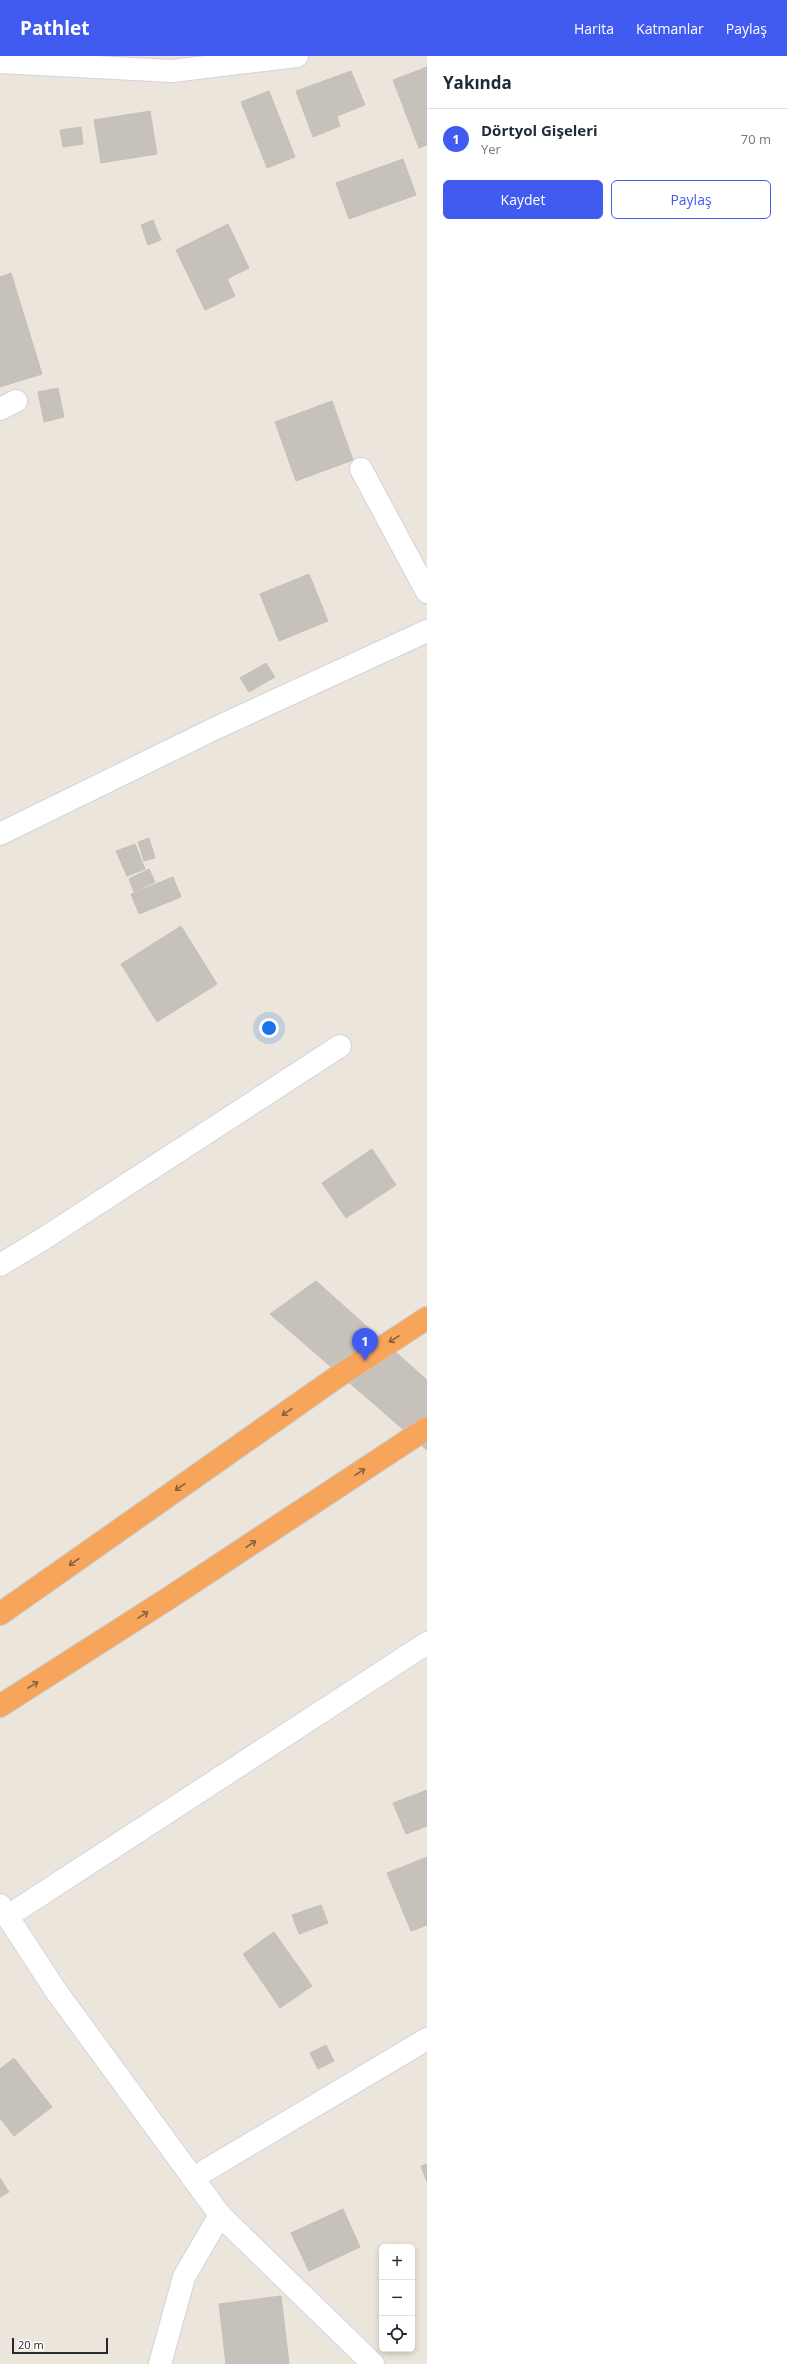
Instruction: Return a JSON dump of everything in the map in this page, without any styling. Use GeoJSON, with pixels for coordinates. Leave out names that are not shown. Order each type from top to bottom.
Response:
{"type":"FeatureCollection","features":[{"type":"Feature","properties":{"kind":"highway"},"geometry":{"type":"LineString","coordinates":[[0,1614],[334,1379],[427,1318]]}},
{"type":"Feature","properties":{"kind":"highway"},"geometry":{"type":"LineString","coordinates":[[0,1706],[169,1598],[427,1428]]}},
{"type":"Feature","properties":{"kind":"street"},"geometry":{"type":"LineString","coordinates":[[0,62],[172,71],[297,56]]}},
{"type":"Feature","properties":{"kind":"street"},"geometry":{"type":"LineString","coordinates":[[361,469],[427,592]]}},
{"type":"Feature","properties":{"kind":"street"},"geometry":{"type":"LineString","coordinates":[[0,834],[218,728],[427,631]]}},
{"type":"Feature","properties":{"kind":"street"},"geometry":{"type":"LineString","coordinates":[[0,1265],[44,1239],[340,1046]]}},
{"type":"Feature","properties":{"kind":"street"},"geometry":{"type":"LineString","coordinates":[[373,2364],[220,2215],[56,1991],[4,1910],[427,1643]]}},
{"type":"Feature","properties":{"kind":"street"},"geometry":{"type":"LineString","coordinates":[[193,2178],[427,2039]]}},
{"type":"Feature","properties":{"kind":"street"},"geometry":{"type":"LineString","coordinates":[[160,2364],[184,2277],[220,2215]]}},
{"type":"Feature","properties":{"kind":"building"},"geometry":{"type":"Polygon","coordinates":[[[427,67],[427,145],[419,148],[393,80],[427,67]]]}},
{"type":"Feature","properties":{"kind":"building"},"geometry":{"type":"Polygon","coordinates":[[[351,71],[365,105],[337,116],[340,126],[313,137],[296,91],[351,71]]]}},
{"type":"Feature","properties":{"kind":"building"},"geometry":{"type":"Polygon","coordinates":[[[269,91],[295,157],[267,168],[241,102],[269,91]]]}},
{"type":"Feature","properties":{"kind":"building"},"geometry":{"type":"Polygon","coordinates":[[[150,111],[157,154],[101,163],[94,120],[150,111]]]}},
{"type":"Feature","properties":{"kind":"building"},"geometry":{"type":"Polygon","coordinates":[[[81,127],[83,144],[63,147],[60,130],[81,127]]]}},
{"type":"Feature","properties":{"kind":"building"},"geometry":{"type":"Polygon","coordinates":[[[403,159],[416,195],[349,219],[336,183],[403,159]]]}},
{"type":"Feature","properties":{"kind":"building"},"geometry":{"type":"Polygon","coordinates":[[[153,220],[161,240],[148,245],[141,225],[153,220]]]}},
{"type":"Feature","properties":{"kind":"building"},"geometry":{"type":"Polygon","coordinates":[[[228,224],[249,268],[227,279],[235,296],[205,310],[176,250],[228,224]]]}},
{"type":"Feature","properties":{"kind":"building"},"geometry":{"type":"Polygon","coordinates":[[[11,273],[42,374],[0,387],[0,277],[11,273]]]}},
{"type":"Feature","properties":{"kind":"building"},"geometry":{"type":"Polygon","coordinates":[[[58,388],[64,417],[44,422],[38,392],[58,388]]]}},
{"type":"Feature","properties":{"kind":"building"},"geometry":{"type":"Polygon","coordinates":[[[332,401],[353,460],[296,481],[275,422],[332,401]]]}},
{"type":"Feature","properties":{"kind":"building"},"geometry":{"type":"Polygon","coordinates":[[[309,574],[328,621],[279,641],[260,594],[309,574]]]}},
{"type":"Feature","properties":{"kind":"building"},"geometry":{"type":"Polygon","coordinates":[[[266,663],[275,677],[249,692],[240,678],[266,663]]]}},
{"type":"Feature","properties":{"kind":"building"},"geometry":{"type":"Polygon","coordinates":[[[149,838],[155,858],[144,861],[138,842],[149,838]]]}},
{"type":"Feature","properties":{"kind":"building"},"geometry":{"type":"Polygon","coordinates":[[[135,844],[145,869],[127,876],[116,851],[135,844]]]}},
{"type":"Feature","properties":{"kind":"building"},"geometry":{"type":"Polygon","coordinates":[[[149,869],[155,882],[134,892],[129,879],[149,869]]]}},
{"type":"Feature","properties":{"kind":"building"},"geometry":{"type":"Polygon","coordinates":[[[173,877],[181,897],[139,914],[131,894],[173,877]]]}},
{"type":"Feature","properties":{"kind":"building"},"geometry":{"type":"Polygon","coordinates":[[[181,926],[217,984],[157,1022],[121,964],[181,926]]]}},
{"type":"Feature","properties":{"kind":"building"},"geometry":{"type":"Polygon","coordinates":[[[372,1149],[396,1185],[346,1218],[322,1183],[372,1149]]]}},
{"type":"Feature","properties":{"kind":"building"},"geometry":{"type":"Polygon","coordinates":[[[316,1281],[427,1380],[427,1450],[270,1314],[316,1281]]]}},
{"type":"Feature","properties":{"kind":"building"},"geometry":{"type":"Polygon","coordinates":[[[427,1790],[427,1826],[406,1834],[393,1803],[427,1790]]]}},
{"type":"Feature","properties":{"kind":"building"},"geometry":{"type":"Polygon","coordinates":[[[427,1857],[427,1925],[411,1931],[387,1873],[427,1857]]]}},
{"type":"Feature","properties":{"kind":"building"},"geometry":{"type":"Polygon","coordinates":[[[321,1905],[328,1923],[299,1934],[292,1915],[321,1905]]]}},
{"type":"Feature","properties":{"kind":"building"},"geometry":{"type":"Polygon","coordinates":[[[274,1932],[312,1986],[280,2008],[243,1954],[274,1932]]]}},
{"type":"Feature","properties":{"kind":"building"},"geometry":{"type":"Polygon","coordinates":[[[326,2045],[334,2061],[318,2069],[310,2053],[326,2045]]]}},
{"type":"Feature","properties":{"kind":"building"},"geometry":{"type":"Polygon","coordinates":[[[14,2058],[52,2107],[14,2136],[0,2118],[0,2069],[14,2058]]]}},
{"type":"Feature","properties":{"kind":"building"},"geometry":{"type":"Polygon","coordinates":[[[427,2164],[427,2182],[421,2166],[427,2164]]]}},
{"type":"Feature","properties":{"kind":"building"},"geometry":{"type":"Polygon","coordinates":[[[0,2178],[9,2192],[0,2197],[0,2178]]]}},
{"type":"Feature","properties":{"kind":"building"},"geometry":{"type":"Polygon","coordinates":[[[343,2209],[360,2247],[309,2271],[291,2233],[343,2209]]]}},
{"type":"Feature","properties":{"kind":"building"},"geometry":{"type":"Polygon","coordinates":[[[281,2296],[289,2364],[226,2364],[219,2304],[281,2296]]]}},
{"type":"Feature","properties":{"kind":"place","name":"Dörtyol Gişeleri"},"geometry":{"type":"Point","coordinates":[365,1361]}}]}
